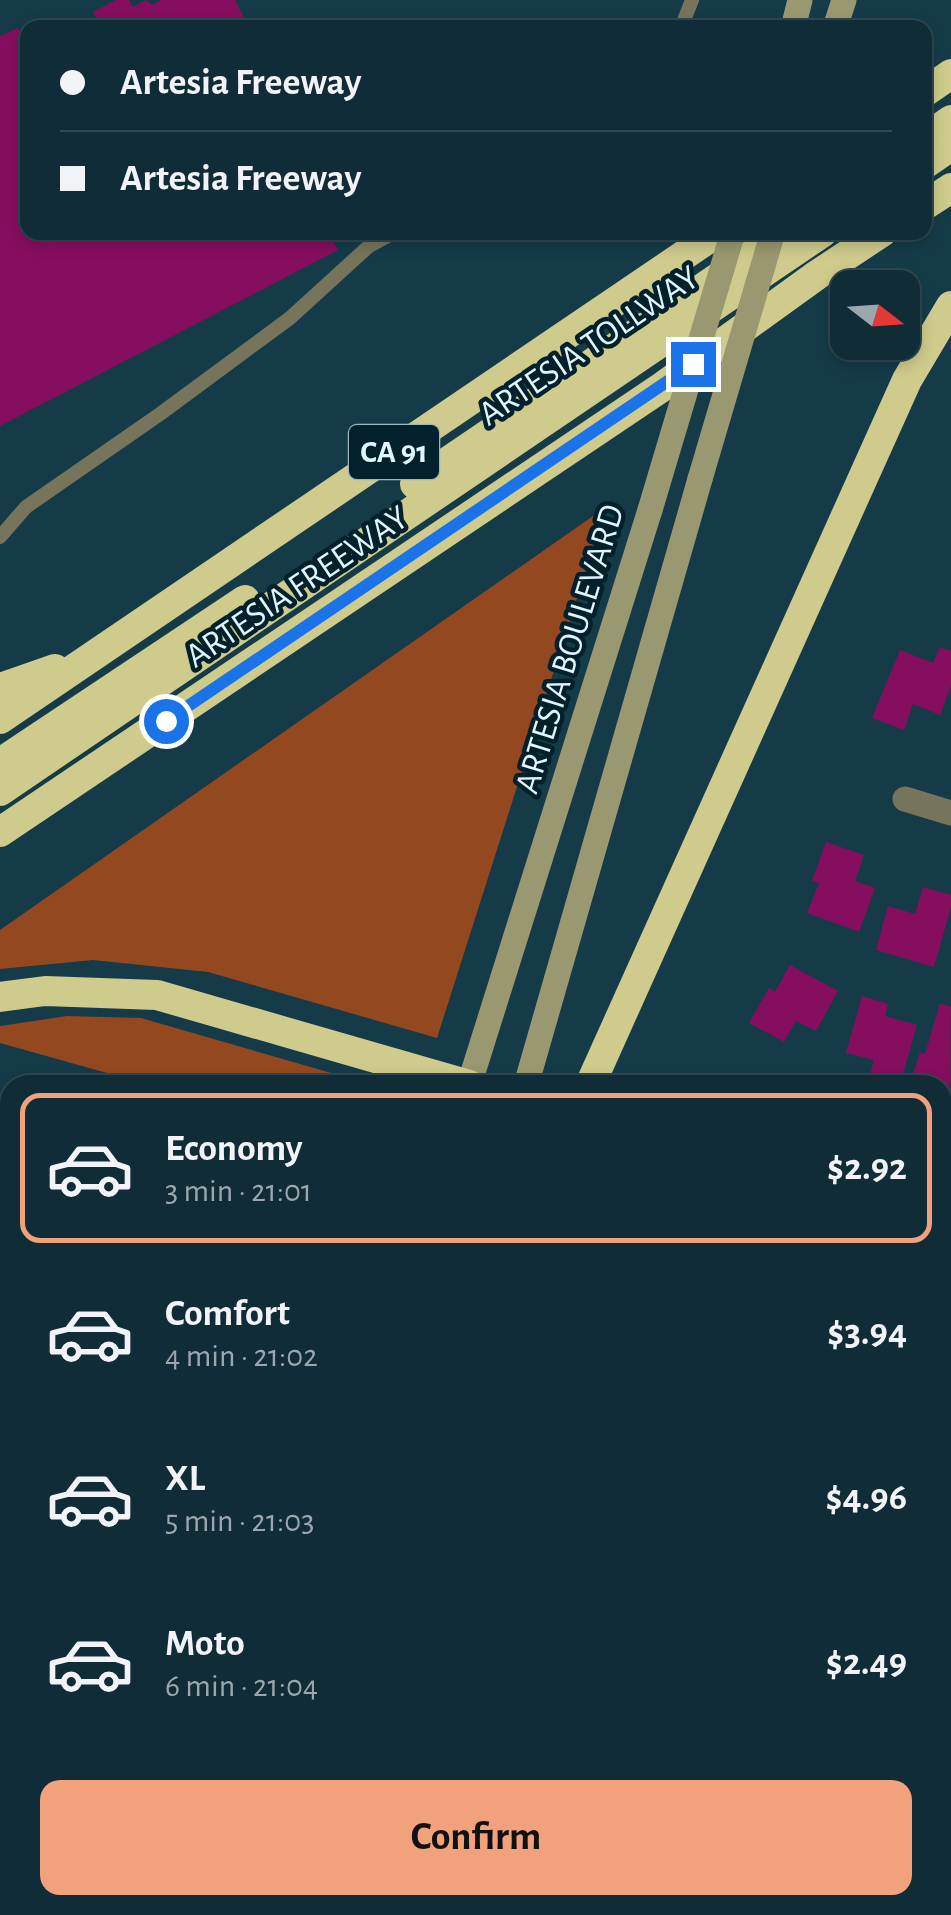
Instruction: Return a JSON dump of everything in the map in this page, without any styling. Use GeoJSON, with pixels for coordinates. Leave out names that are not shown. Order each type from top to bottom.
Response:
{"type":"FeatureCollection","features":[{"type":"Feature","properties":{"kind":"highway","name":"ARTESIA FREEWAY"},"geometry":{"type":"LineString","coordinates":[[0,720],[706,240]]}},
{"type":"Feature","properties":{"kind":"highway","name":"ARTESIA TOLLWAY"},"geometry":{"type":"LineString","coordinates":[[0,762],[773,240]]}},
{"type":"Feature","properties":{"kind":"highway","name":"ARTESIA TOLLWAY"},"geometry":{"type":"LineString","coordinates":[[0,791],[812,240]]}},
{"type":"Feature","properties":{"kind":"highway","name":"ARTESIA FREEWAY"},"geometry":{"type":"LineString","coordinates":[[0,832],[662,387],[870,240]]}},
{"type":"Feature","properties":{"kind":"highway"},"geometry":{"type":"LineString","coordinates":[[594,1075],[907,380],[951,306]]}},
{"type":"Feature","properties":{"kind":"highway"},"geometry":{"type":"LineString","coordinates":[[0,688],[95,655]]}},
{"type":"Feature","properties":{"kind":"highway"},"geometry":{"type":"LineString","coordinates":[[0,997],[45,991],[157,994],[435,1075]]}},
{"type":"Feature","properties":{"kind":"main road","name":"ARTESIA BOULEVARD"},"geometry":{"type":"LineString","coordinates":[[472,1075],[731,240]]}},
{"type":"Feature","properties":{"kind":"main road"},"geometry":{"type":"LineString","coordinates":[[529,1075],[771,240]]}},
{"type":"Feature","properties":{"kind":"street"},"geometry":{"type":"LineString","coordinates":[[905,799],[951,812]]}},
{"type":"Feature","properties":{"kind":"lane"},"geometry":{"type":"LineString","coordinates":[[0,537],[26,507],[290,318],[369,246],[381,240]]}},
{"type":"Feature","properties":{"kind":"shaded area"},"geometry":{"type":"Polygon","coordinates":[[[606,507],[437,1038],[208,972],[93,960],[0,969],[0,930],[606,507]]]}},
{"type":"Feature","properties":{"kind":"shaded area"},"geometry":{"type":"Polygon","coordinates":[[[67,1016],[141,1018],[338,1075],[114,1075],[0,1043],[0,1026],[67,1016]]]}},
{"type":"Feature","properties":{"kind":"building"},"geometry":{"type":"Polygon","coordinates":[[[116,0],[129,0],[133,7],[146,0],[152,5],[161,0],[235,0],[245,20],[97,20],[93,12],[116,0]]]}},
{"type":"Feature","properties":{"kind":"building"},"geometry":{"type":"Polygon","coordinates":[[[18,28],[20,32],[20,240],[333,240],[338,250],[0,426],[0,36],[18,28]]]}},
{"type":"Feature","properties":{"kind":"building"},"geometry":{"type":"Polygon","coordinates":[[[940,647],[951,651],[951,686],[940,715],[913,704],[904,730],[872,718],[900,650],[933,663],[940,647]]]}},
{"type":"Feature","properties":{"kind":"building"},"geometry":{"type":"Polygon","coordinates":[[[826,842],[864,855],[855,881],[875,888],[859,932],[807,913],[819,883],[812,881],[826,842]]]}},
{"type":"Feature","properties":{"kind":"building"},"geometry":{"type":"Polygon","coordinates":[[[923,887],[951,895],[934,967],[876,950],[888,906],[915,914],[923,887]]]}},
{"type":"Feature","properties":{"kind":"building"},"geometry":{"type":"Polygon","coordinates":[[[790,965],[838,991],[816,1031],[796,1021],[784,1042],[749,1023],[769,988],[775,992],[790,965]]]}},
{"type":"Feature","properties":{"kind":"building"},"geometry":{"type":"Polygon","coordinates":[[[862,996],[888,1004],[885,1016],[917,1025],[903,1075],[870,1075],[874,1060],[846,1053],[862,996]]]}},
{"type":"Feature","properties":{"kind":"building"},"geometry":{"type":"Polygon","coordinates":[[[940,1003],[951,1007],[950,1075],[913,1075],[920,1052],[925,1054],[940,1003]]]}},
{"type":"Feature","properties":{"kind":"route"},"geometry":{"type":"LineString","coordinates":[[166,721],[693,364]]}}]}
